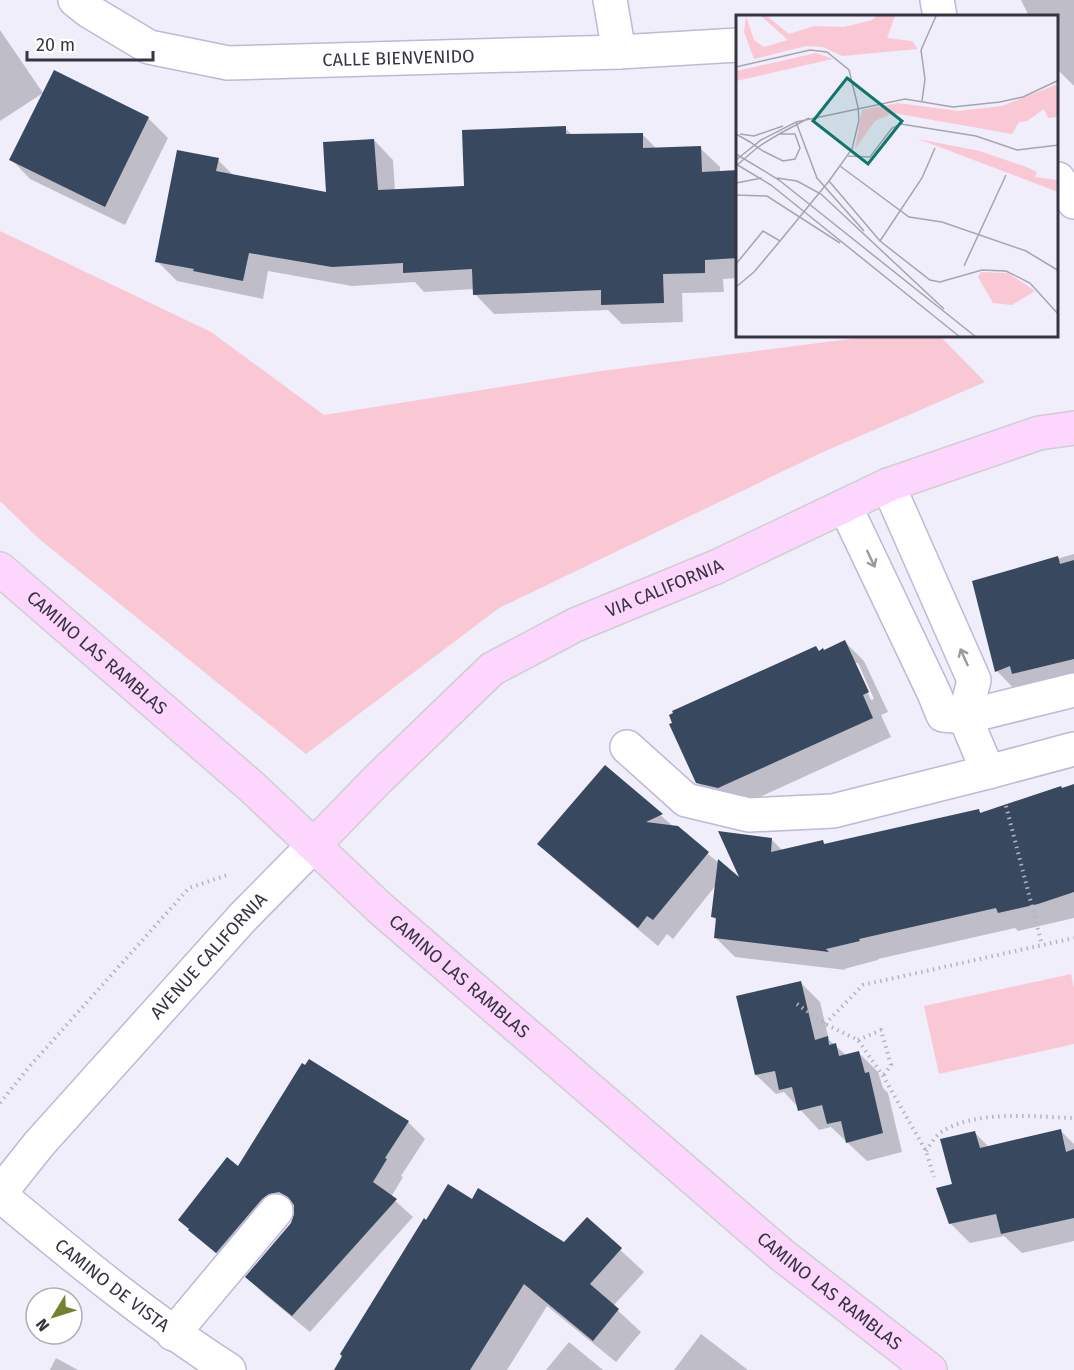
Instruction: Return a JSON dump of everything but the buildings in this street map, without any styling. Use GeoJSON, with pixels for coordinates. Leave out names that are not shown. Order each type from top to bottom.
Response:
{"type":"FeatureCollection","features":[{"type":"Feature","properties":{"kind":"main road","name":"VIA CALIFORNIA"},"geometry":{"type":"LineString","coordinates":[[314,845],[377,780],[492,669],[576,625],[716,567],[888,485],[1040,433],[1074,428]]}},
{"type":"Feature","properties":{"kind":"main road","name":"CAMINO LAS RAMBLAS"},"geometry":{"type":"LineString","coordinates":[[0,569],[252,787],[381,909],[773,1247],[930,1370]]}},
{"type":"Feature","properties":{"kind":"street","name":"CALLE BIENVENIDO"},"geometry":{"type":"LineString","coordinates":[[75,0],[149,47],[228,63],[620,52],[736,45]]}},
{"type":"Feature","properties":{"kind":"street"},"geometry":{"type":"LineString","coordinates":[[610,0],[620,52]]}},
{"type":"Feature","properties":{"kind":"street"},"geometry":{"type":"LineString","coordinates":[[937,0],[940,15]]}},
{"type":"Feature","properties":{"kind":"street"},"geometry":{"type":"LineString","coordinates":[[1059,180],[1074,202]]}},
{"type":"Feature","properties":{"kind":"street"},"geometry":{"type":"LineString","coordinates":[[888,485],[974,680],[965,717],[988,772]]}},
{"type":"Feature","properties":{"kind":"street"},"geometry":{"type":"LineString","coordinates":[[845,506],[943,715],[965,717],[1074,690]]}},
{"type":"Feature","properties":{"kind":"street"},"geometry":{"type":"LineString","coordinates":[[627,747],[686,800],[749,815],[833,811],[1074,749]]}},
{"type":"Feature","properties":{"kind":"street","name":"AVENUE CALIFORNIA"},"geometry":{"type":"LineString","coordinates":[[0,1194],[39,1144],[243,917],[314,845]]}},
{"type":"Feature","properties":{"kind":"street","name":"CAMINO DE VISTA"},"geometry":{"type":"LineString","coordinates":[[0,1194],[81,1264],[173,1334],[229,1370]]}},
{"type":"Feature","properties":{"kind":"street"},"geometry":{"type":"LineString","coordinates":[[173,1334],[276,1211]]}},
{"type":"Feature","properties":{"kind":"path"},"geometry":{"type":"LineString","coordinates":[[988,772],[1003,794],[1042,945]]}},
{"type":"Feature","properties":{"kind":"path"},"geometry":{"type":"LineString","coordinates":[[0,1103],[30,1066],[189,888],[234,872]]}},
{"type":"Feature","properties":{"kind":"path"},"geometry":{"type":"LineString","coordinates":[[825,1024],[863,985],[1074,938]]}},
{"type":"Feature","properties":{"kind":"path"},"geometry":{"type":"LineString","coordinates":[[797,1004],[825,1024],[858,1040],[883,1076],[926,1151],[934,1177]]}},
{"type":"Feature","properties":{"kind":"path"},"geometry":{"type":"LineString","coordinates":[[858,1040],[881,1030],[891,1065],[883,1076]]}},
{"type":"Feature","properties":{"kind":"path"},"geometry":{"type":"LineString","coordinates":[[926,1151],[939,1134],[955,1126],[991,1116],[1074,1118]]}},
{"type":"Feature","properties":{"kind":"shaded area"},"geometry":{"type":"Polygon","coordinates":[[[0,231],[211,332],[324,415],[601,371],[857,338],[942,338],[985,382],[823,452],[499,608],[306,754],[38,538],[0,501],[0,231]]]}},
{"type":"Feature","properties":{"kind":"shaded area"},"geometry":{"type":"Polygon","coordinates":[[[1071,974],[1074,989],[1074,1044],[939,1074],[924,1006],[1071,974]]]}}]}
